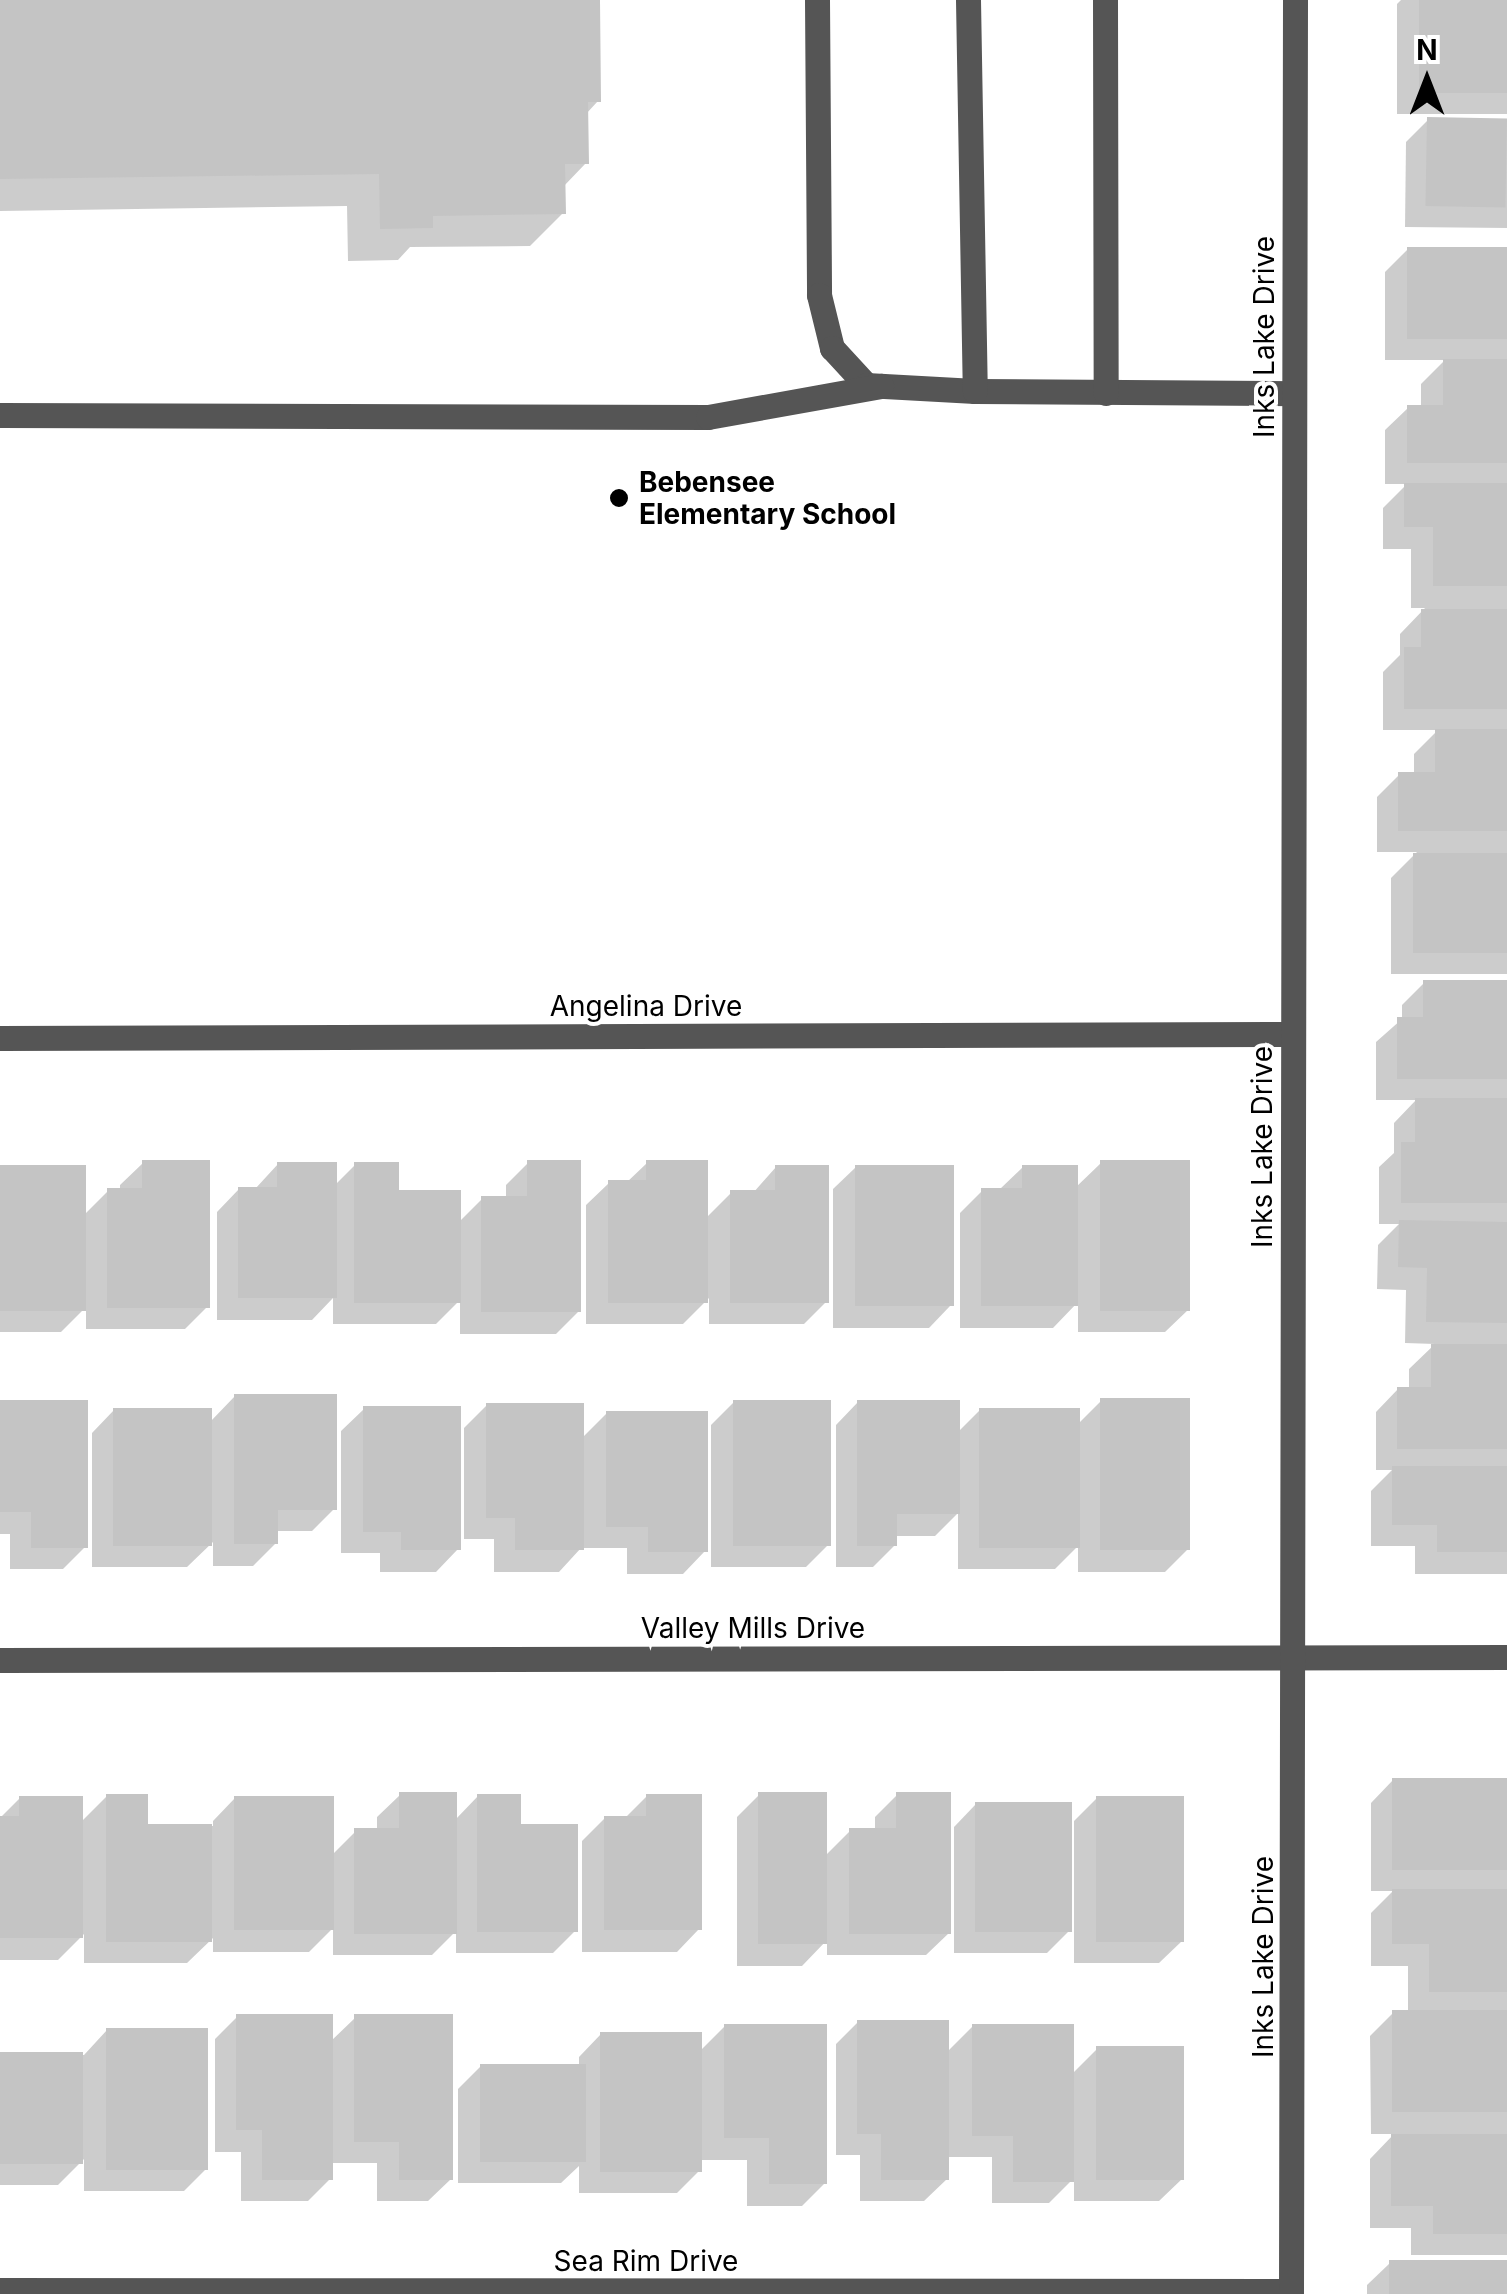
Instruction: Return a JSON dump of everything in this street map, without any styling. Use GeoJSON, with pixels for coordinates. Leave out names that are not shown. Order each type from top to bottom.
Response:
{"type":"FeatureCollection","features":[{"type":"Feature","properties":{"kind":"street"},"geometry":{"type":"LineString","coordinates":[[816,0],[819,295],[832,348],[866,385],[975,391],[1294,393]]}},
{"type":"Feature","properties":{"kind":"street"},"geometry":{"type":"LineString","coordinates":[[968,0],[975,391]]}},
{"type":"Feature","properties":{"kind":"street"},"geometry":{"type":"LineString","coordinates":[[1105,0],[1106,393]]}},
{"type":"Feature","properties":{"kind":"street","name":"Inks Lake Drive"},"geometry":{"type":"LineString","coordinates":[[1291,2293],[1295,0]]}},
{"type":"Feature","properties":{"kind":"street"},"geometry":{"type":"LineString","coordinates":[[0,416],[708,418],[881,386]]}},
{"type":"Feature","properties":{"kind":"street","name":"Angelina Drive"},"geometry":{"type":"LineString","coordinates":[[0,1038],[1291,1034]]}},
{"type":"Feature","properties":{"kind":"street","name":"Valley Mills Drive"},"geometry":{"type":"LineString","coordinates":[[0,1660],[1507,1657]]}},
{"type":"Feature","properties":{"kind":"street","name":"Sea Rim Drive"},"geometry":{"type":"LineString","coordinates":[[0,2290],[1291,2293]]}},
{"type":"Feature","properties":{"kind":"building"},"geometry":{"type":"Polygon","coordinates":[[[0,0],[600,0],[601,102],[588,102],[589,164],[565,164],[566,214],[433,216],[433,228],[380,229],[379,174],[0,179],[0,0]]]}},
{"type":"Feature","properties":{"kind":"building"},"geometry":{"type":"Polygon","coordinates":[[[1419,0],[1507,0],[1507,93],[1419,93],[1419,0]]]}},
{"type":"Feature","properties":{"kind":"building"},"geometry":{"type":"Polygon","coordinates":[[[1427,117],[1507,118],[1505,207],[1425,206],[1427,117]]]}},
{"type":"Feature","properties":{"kind":"building"},"geometry":{"type":"Polygon","coordinates":[[[1407,247],[1507,247],[1507,339],[1407,339],[1407,247]]]}},
{"type":"Feature","properties":{"kind":"building"},"geometry":{"type":"Polygon","coordinates":[[[1443,359],[1507,359],[1507,463],[1407,463],[1407,405],[1443,405],[1443,359]]]}},
{"type":"Feature","properties":{"kind":"building"},"geometry":{"type":"Polygon","coordinates":[[[1404,483],[1507,483],[1507,586],[1433,586],[1433,527],[1404,527],[1404,483]]]}},
{"type":"Feature","properties":{"kind":"building"},"geometry":{"type":"Polygon","coordinates":[[[1421,609],[1507,609],[1507,709],[1404,709],[1404,647],[1421,647],[1421,609]]]}},
{"type":"Feature","properties":{"kind":"building"},"geometry":{"type":"Polygon","coordinates":[[[1435,729],[1507,729],[1507,831],[1398,831],[1398,772],[1435,772],[1435,729]]]}},
{"type":"Feature","properties":{"kind":"building"},"geometry":{"type":"Polygon","coordinates":[[[1413,853],[1507,853],[1507,953],[1413,953],[1413,853]]]}},
{"type":"Feature","properties":{"kind":"building"},"geometry":{"type":"Polygon","coordinates":[[[1423,980],[1507,980],[1507,1079],[1397,1079],[1397,1017],[1423,1017],[1423,980]]]}},
{"type":"Feature","properties":{"kind":"building"},"geometry":{"type":"Polygon","coordinates":[[[1415,1098],[1507,1098],[1507,1203],[1401,1203],[1401,1142],[1415,1142],[1415,1098]]]}},
{"type":"Feature","properties":{"kind":"building"},"geometry":{"type":"Polygon","coordinates":[[[142,1160],[210,1160],[210,1308],[107,1308],[107,1188],[142,1188],[142,1160]]]}},
{"type":"Feature","properties":{"kind":"building"},"geometry":{"type":"Polygon","coordinates":[[[527,1160],[581,1160],[581,1312],[481,1312],[481,1196],[527,1196],[527,1160]]]}},
{"type":"Feature","properties":{"kind":"building"},"geometry":{"type":"Polygon","coordinates":[[[646,1160],[708,1160],[708,1303],[608,1303],[608,1180],[646,1180],[646,1160]]]}},
{"type":"Feature","properties":{"kind":"building"},"geometry":{"type":"Polygon","coordinates":[[[1100,1160],[1190,1160],[1190,1311],[1100,1311],[1100,1160]]]}},
{"type":"Feature","properties":{"kind":"building"},"geometry":{"type":"Polygon","coordinates":[[[277,1162],[337,1162],[337,1298],[238,1298],[238,1187],[277,1187],[277,1162]]]}},
{"type":"Feature","properties":{"kind":"building"},"geometry":{"type":"Polygon","coordinates":[[[354,1162],[399,1162],[399,1190],[461,1190],[461,1303],[354,1303],[354,1162]]]}},
{"type":"Feature","properties":{"kind":"building"},"geometry":{"type":"Polygon","coordinates":[[[0,1165],[86,1165],[86,1311],[0,1311],[0,1165]]]}},
{"type":"Feature","properties":{"kind":"building"},"geometry":{"type":"Polygon","coordinates":[[[775,1165],[829,1165],[829,1303],[730,1303],[730,1190],[775,1190],[775,1165]]]}},
{"type":"Feature","properties":{"kind":"building"},"geometry":{"type":"Polygon","coordinates":[[[855,1165],[954,1165],[954,1306],[855,1306],[855,1165]]]}},
{"type":"Feature","properties":{"kind":"building"},"geometry":{"type":"Polygon","coordinates":[[[1022,1165],[1078,1165],[1078,1306],[981,1306],[981,1188],[1022,1188],[1022,1165]]]}},
{"type":"Feature","properties":{"kind":"building"},"geometry":{"type":"Polygon","coordinates":[[[1399,1220],[1507,1222],[1507,1323],[1426,1322],[1427,1268],[1398,1267],[1399,1220]]]}},
{"type":"Feature","properties":{"kind":"building"},"geometry":{"type":"Polygon","coordinates":[[[1431,1344],[1507,1344],[1507,1449],[1397,1449],[1397,1387],[1431,1387],[1431,1344]]]}},
{"type":"Feature","properties":{"kind":"building"},"geometry":{"type":"Polygon","coordinates":[[[234,1394],[337,1394],[337,1510],[278,1510],[278,1544],[234,1544],[234,1394]]]}},
{"type":"Feature","properties":{"kind":"building"},"geometry":{"type":"Polygon","coordinates":[[[1100,1398],[1190,1398],[1190,1550],[1100,1550],[1100,1398]]]}},
{"type":"Feature","properties":{"kind":"building"},"geometry":{"type":"Polygon","coordinates":[[[0,1400],[88,1400],[88,1548],[31,1548],[31,1512],[0,1512],[0,1400]]]}},
{"type":"Feature","properties":{"kind":"building"},"geometry":{"type":"Polygon","coordinates":[[[733,1400],[831,1400],[831,1546],[733,1546],[733,1400]]]}},
{"type":"Feature","properties":{"kind":"building"},"geometry":{"type":"Polygon","coordinates":[[[857,1400],[960,1400],[960,1514],[897,1514],[897,1546],[857,1546],[857,1400]]]}},
{"type":"Feature","properties":{"kind":"building"},"geometry":{"type":"Polygon","coordinates":[[[486,1403],[584,1403],[584,1550],[515,1550],[515,1518],[486,1518],[486,1403]]]}},
{"type":"Feature","properties":{"kind":"building"},"geometry":{"type":"Polygon","coordinates":[[[363,1406],[461,1406],[461,1550],[401,1550],[401,1532],[363,1532],[363,1406]]]}},
{"type":"Feature","properties":{"kind":"building"},"geometry":{"type":"Polygon","coordinates":[[[113,1408],[212,1408],[212,1546],[113,1546],[113,1408]]]}},
{"type":"Feature","properties":{"kind":"building"},"geometry":{"type":"Polygon","coordinates":[[[979,1408],[1080,1408],[1080,1548],[979,1548],[979,1408]]]}},
{"type":"Feature","properties":{"kind":"building"},"geometry":{"type":"Polygon","coordinates":[[[606,1411],[708,1411],[708,1552],[648,1552],[648,1527],[606,1527],[606,1411]]]}},
{"type":"Feature","properties":{"kind":"building"},"geometry":{"type":"Polygon","coordinates":[[[1392,1466],[1507,1466],[1507,1552],[1437,1552],[1437,1525],[1392,1525],[1392,1466]]]}},
{"type":"Feature","properties":{"kind":"building"},"geometry":{"type":"Polygon","coordinates":[[[1392,1778],[1507,1778],[1507,1870],[1392,1870],[1392,1778]]]}},
{"type":"Feature","properties":{"kind":"building"},"geometry":{"type":"Polygon","coordinates":[[[399,1792],[457,1792],[457,1934],[354,1934],[354,1828],[399,1828],[399,1792]]]}},
{"type":"Feature","properties":{"kind":"building"},"geometry":{"type":"Polygon","coordinates":[[[758,1792],[827,1792],[827,1944],[758,1944],[758,1792]]]}},
{"type":"Feature","properties":{"kind":"building"},"geometry":{"type":"Polygon","coordinates":[[[896,1792],[951,1792],[951,1934],[849,1934],[849,1828],[896,1828],[896,1792]]]}},
{"type":"Feature","properties":{"kind":"building"},"geometry":{"type":"Polygon","coordinates":[[[106,1794],[148,1794],[148,1824],[212,1824],[212,1942],[106,1942],[106,1794]]]}},
{"type":"Feature","properties":{"kind":"building"},"geometry":{"type":"Polygon","coordinates":[[[477,1794],[521,1794],[521,1824],[578,1824],[578,1932],[477,1932],[477,1794]]]}},
{"type":"Feature","properties":{"kind":"building"},"geometry":{"type":"Polygon","coordinates":[[[646,1794],[702,1794],[702,1930],[604,1930],[604,1816],[646,1816],[646,1794]]]}},
{"type":"Feature","properties":{"kind":"building"},"geometry":{"type":"Polygon","coordinates":[[[19,1796],[83,1796],[83,1938],[0,1938],[0,1816],[19,1816],[19,1796]]]}},
{"type":"Feature","properties":{"kind":"building"},"geometry":{"type":"Polygon","coordinates":[[[234,1796],[334,1796],[334,1930],[234,1930],[234,1796]]]}},
{"type":"Feature","properties":{"kind":"building"},"geometry":{"type":"Polygon","coordinates":[[[1096,1796],[1184,1796],[1184,1942],[1096,1942],[1096,1796]]]}},
{"type":"Feature","properties":{"kind":"building"},"geometry":{"type":"Polygon","coordinates":[[[975,1802],[1072,1802],[1072,1932],[975,1932],[975,1802]]]}},
{"type":"Feature","properties":{"kind":"building"},"geometry":{"type":"Polygon","coordinates":[[[1392,1889],[1507,1889],[1507,1992],[1429,1992],[1429,1944],[1392,1944],[1392,1889]]]}},
{"type":"Feature","properties":{"kind":"building"},"geometry":{"type":"Polygon","coordinates":[[[1392,2010],[1507,2010],[1507,2112],[1392,2112],[1392,2010]]]}},
{"type":"Feature","properties":{"kind":"building"},"geometry":{"type":"Polygon","coordinates":[[[236,2014],[333,2014],[333,2180],[262,2180],[262,2130],[236,2130],[236,2014]]]}},
{"type":"Feature","properties":{"kind":"building"},"geometry":{"type":"Polygon","coordinates":[[[354,2014],[453,2014],[453,2180],[399,2180],[399,2142],[354,2142],[354,2014]]]}},
{"type":"Feature","properties":{"kind":"building"},"geometry":{"type":"Polygon","coordinates":[[[857,2020],[949,2020],[949,2180],[881,2180],[881,2134],[857,2134],[857,2020]]]}},
{"type":"Feature","properties":{"kind":"building"},"geometry":{"type":"Polygon","coordinates":[[[724,2024],[827,2024],[827,2184],[769,2184],[769,2138],[724,2138],[724,2024]]]}},
{"type":"Feature","properties":{"kind":"building"},"geometry":{"type":"Polygon","coordinates":[[[972,2024],[1074,2024],[1074,2182],[1013,2182],[1013,2136],[972,2136],[972,2024]]]}},
{"type":"Feature","properties":{"kind":"building"},"geometry":{"type":"Polygon","coordinates":[[[106,2028],[208,2028],[208,2170],[106,2170],[106,2028]]]}},
{"type":"Feature","properties":{"kind":"building"},"geometry":{"type":"Polygon","coordinates":[[[600,2032],[702,2032],[702,2172],[600,2172],[600,2032]]]}},
{"type":"Feature","properties":{"kind":"building"},"geometry":{"type":"Polygon","coordinates":[[[1096,2046],[1184,2046],[1184,2180],[1096,2180],[1096,2046]]]}},
{"type":"Feature","properties":{"kind":"building"},"geometry":{"type":"Polygon","coordinates":[[[0,2052],[83,2052],[83,2164],[0,2164],[0,2052]]]}},
{"type":"Feature","properties":{"kind":"building"},"geometry":{"type":"Polygon","coordinates":[[[480,2064],[586,2064],[586,2162],[480,2162],[480,2064]]]}},
{"type":"Feature","properties":{"kind":"building"},"geometry":{"type":"Polygon","coordinates":[[[1391,2134],[1507,2134],[1507,2234],[1433,2234],[1433,2206],[1391,2206],[1391,2134]]]}},
{"type":"Feature","properties":{"kind":"building"},"geometry":{"type":"Polygon","coordinates":[[[1389,2260],[1507,2260],[1507,2294],[1389,2294],[1389,2260]]]}},
{"type":"Feature","properties":{"kind":"place","name":"Bebensee Elementary School"},"geometry":{"type":"Point","coordinates":[619,498]}}]}
